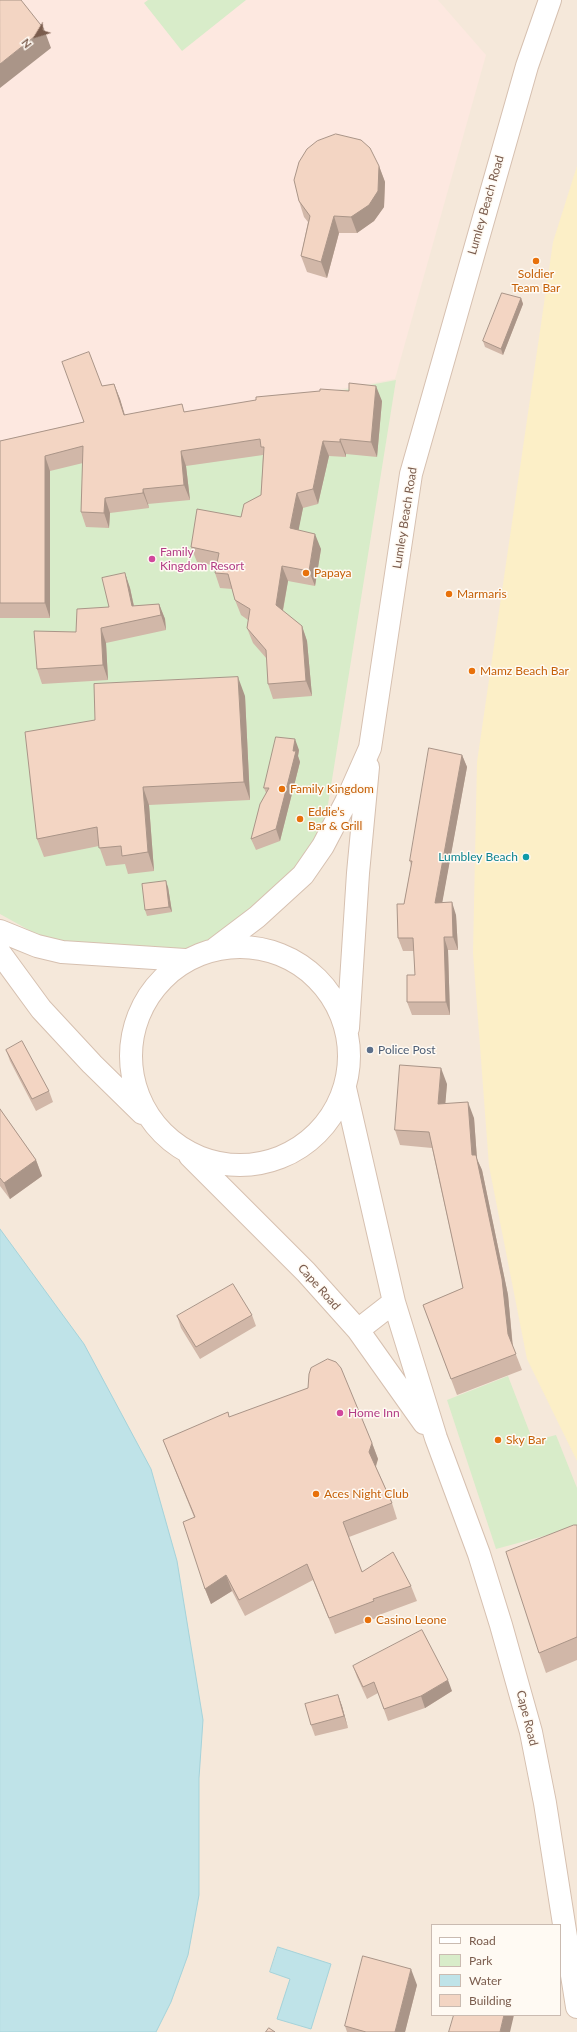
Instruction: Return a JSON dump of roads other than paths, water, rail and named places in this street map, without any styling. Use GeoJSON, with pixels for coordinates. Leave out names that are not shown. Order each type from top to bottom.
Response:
{"type":"FeatureCollection","features":[{"type":"Feature","properties":{"kind":"main road","name":"Lumley Beach Road"},"geometry":{"type":"LineString","coordinates":[[216,948],[257,917],[303,875],[323,846],[346,802],[370,748],[411,474],[527,66],[550,0]]}},
{"type":"Feature","properties":{"kind":"main road"},"geometry":{"type":"LineString","coordinates":[[185,1151],[222,1164],[262,1164],[298,1149],[328,1123],[345,1088],[350,1060],[347,1032],[358,873],[370,748]]}},
{"type":"Feature","properties":{"kind":"main road"},"geometry":{"type":"LineString","coordinates":[[0,931],[37,946],[62,952],[185,960]]}},
{"type":"Feature","properties":{"kind":"main road"},"geometry":{"type":"LineString","coordinates":[[153,1124],[138,1095],[131,1065],[132,1034],[143,1004],[160,979],[185,960],[216,948],[259,947],[299,963],[330,992],[347,1032]]}},
{"type":"Feature","properties":{"kind":"main road","name":"Cape Road"},"geometry":{"type":"LineString","coordinates":[[0,953],[41,1009],[92,1064],[153,1124],[185,1151],[306,1272],[358,1330],[436,1438]]}},
{"type":"Feature","properties":{"kind":"main road","name":"Cape Road"},"geometry":{"type":"LineString","coordinates":[[345,1088],[394,1302],[436,1438],[479,1554],[502,1625],[531,1732],[545,1803],[577,2007]]}},
{"type":"Feature","properties":{"kind":"main road"},"geometry":{"type":"LineString","coordinates":[[358,1330],[394,1302]]}},
{"type":"Feature","properties":{"kind":"water"},"geometry":{"type":"Polygon","coordinates":[[[0,1229],[84,1344],[151,1469],[177,1561],[203,1720],[199,1778],[199,1895],[188,1955],[171,2002],[156,2032],[0,2032],[0,1229]]]}},
{"type":"Feature","properties":{"kind":"water"},"geometry":{"type":"Polygon","coordinates":[[[278,1947],[331,1964],[311,2029],[277,2019],[290,1979],[270,1972],[278,1947]]]}},
{"type":"Feature","properties":{"kind":"place","name":"Soldier Team Bar"},"geometry":{"type":"Point","coordinates":[536,261]}},
{"type":"Feature","properties":{"kind":"place","name":"Family Kingdom Resort"},"geometry":{"type":"Point","coordinates":[152,559]}},
{"type":"Feature","properties":{"kind":"place","name":"Papaya"},"geometry":{"type":"Point","coordinates":[306,573]}},
{"type":"Feature","properties":{"kind":"place","name":"Marmaris"},"geometry":{"type":"Point","coordinates":[449,594]}},
{"type":"Feature","properties":{"kind":"place","name":"Mamz Beach Bar"},"geometry":{"type":"Point","coordinates":[472,671]}},
{"type":"Feature","properties":{"kind":"place","name":"Family Kingdom"},"geometry":{"type":"Point","coordinates":[282,789]}},
{"type":"Feature","properties":{"kind":"place","name":"Eddie’s Bar & Grill"},"geometry":{"type":"Point","coordinates":[300,819]}},
{"type":"Feature","properties":{"kind":"place","name":"Lumbley Beach"},"geometry":{"type":"Point","coordinates":[526,857]}},
{"type":"Feature","properties":{"kind":"place","name":"Police Post"},"geometry":{"type":"Point","coordinates":[370,1050]}},
{"type":"Feature","properties":{"kind":"place","name":"Home Inn"},"geometry":{"type":"Point","coordinates":[340,1413]}},
{"type":"Feature","properties":{"kind":"place","name":"Sky Bar"},"geometry":{"type":"Point","coordinates":[498,1440]}},
{"type":"Feature","properties":{"kind":"place","name":"Aces Night Club"},"geometry":{"type":"Point","coordinates":[316,1494]}},
{"type":"Feature","properties":{"kind":"place","name":"Casino Leone"},"geometry":{"type":"Point","coordinates":[368,1620]}}]}
